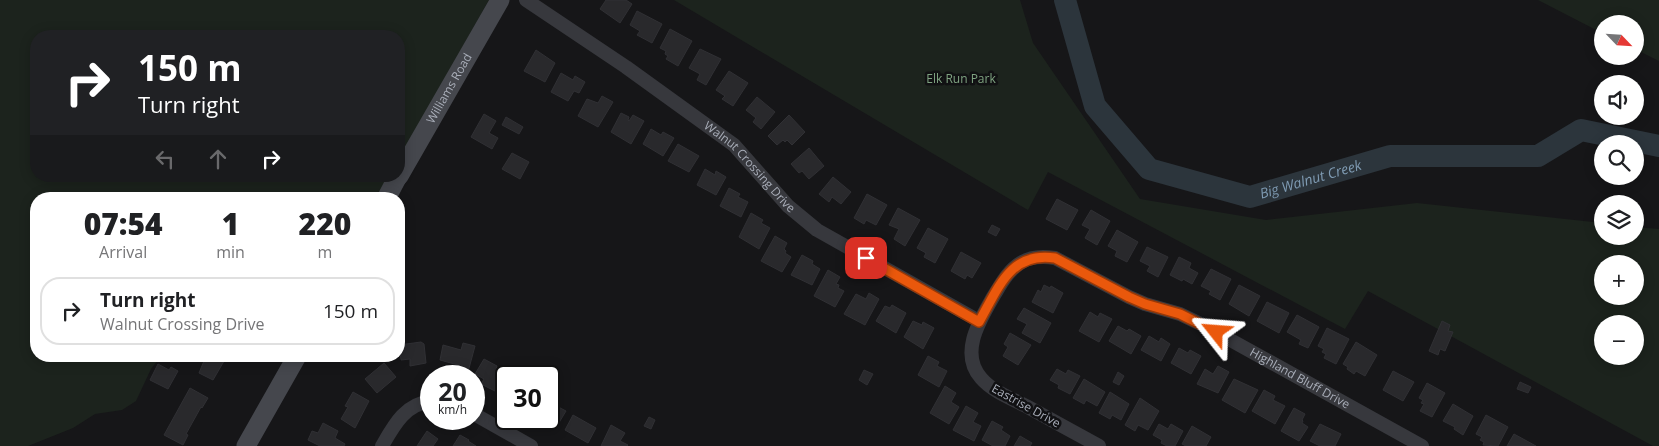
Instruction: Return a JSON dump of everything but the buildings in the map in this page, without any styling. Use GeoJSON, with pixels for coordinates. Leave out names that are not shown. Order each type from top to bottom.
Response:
{"type":"FeatureCollection","features":[{"type":"Feature","properties":{"kind":"main road","name":"Williams Road"},"geometry":{"type":"LineString","coordinates":[[405,166],[500,0]]}},
{"type":"Feature","properties":{"kind":"main road"},"geometry":{"type":"LineString","coordinates":[[246,446],[293,362]]}},
{"type":"Feature","properties":{"kind":"street","name":"Walnut Crossing Drive"},"geometry":{"type":"LineString","coordinates":[[526,0],[626,67],[734,146],[788,206],[817,230],[979,322]]}},
{"type":"Feature","properties":{"kind":"street","name":"Highland Bluff Drive"},"geometry":{"type":"LineString","coordinates":[[979,322],[1005,277],[1013,268],[1032,257],[1044,256],[1055,258],[1129,297],[1145,304],[1180,314],[1207,327],[1422,446]]}},
{"type":"Feature","properties":{"kind":"street","name":"Eastrise Drive"},"geometry":{"type":"LineString","coordinates":[[979,322],[974,334],[971,356],[979,376],[996,390],[1099,446]]}},
{"type":"Feature","properties":{"kind":"street"},"geometry":{"type":"LineString","coordinates":[[382,446],[395,423],[403,414],[413,406],[420,404]]}},
{"type":"Feature","properties":{"kind":"street"},"geometry":{"type":"LineString","coordinates":[[485,420],[531,446]]}},
{"type":"Feature","properties":{"kind":"green space"},"geometry":{"type":"Polygon","coordinates":[[[0,0],[489,0],[405,148],[405,30],[30,30],[30,182],[386,182],[380,192],[30,192],[30,362],[156,362],[151,369],[136,401],[122,410],[95,414],[73,428],[28,446],[0,446],[0,0]]]}},
{"type":"Feature","properties":{"kind":"green space","name":"Elk Run Park"},"geometry":{"type":"Polygon","coordinates":[[[674,0],[1020,0],[1033,43],[1140,199],[1266,220],[1417,203],[1594,222],[1594,245],[1644,245],[1644,228],[1659,229],[1659,446],[1653,446],[1368,291],[1345,329],[1048,172],[1028,210],[674,0]]]}},
{"type":"Feature","properties":{"kind":"green space"},"geometry":{"type":"Polygon","coordinates":[[[1538,0],[1659,0],[1659,61],[1644,54],[1644,15],[1594,15],[1594,29],[1538,0]]]}},
{"type":"Feature","properties":{"kind":"waterway","name":"Big Walnut Creek"},"geometry":{"type":"LineString","coordinates":[[1065,0],[1095,106],[1149,169],[1250,197],[1390,156],[1538,156],[1581,130],[1659,146]]}},
{"type":"Feature","properties":{"kind":"route"},"geometry":{"type":"LineString","coordinates":[[866,258],[979,322],[1005,277],[1013,268],[1032,257],[1044,256],[1066,262],[1129,297],[1145,304],[1180,314],[1216,332]]}}]}
